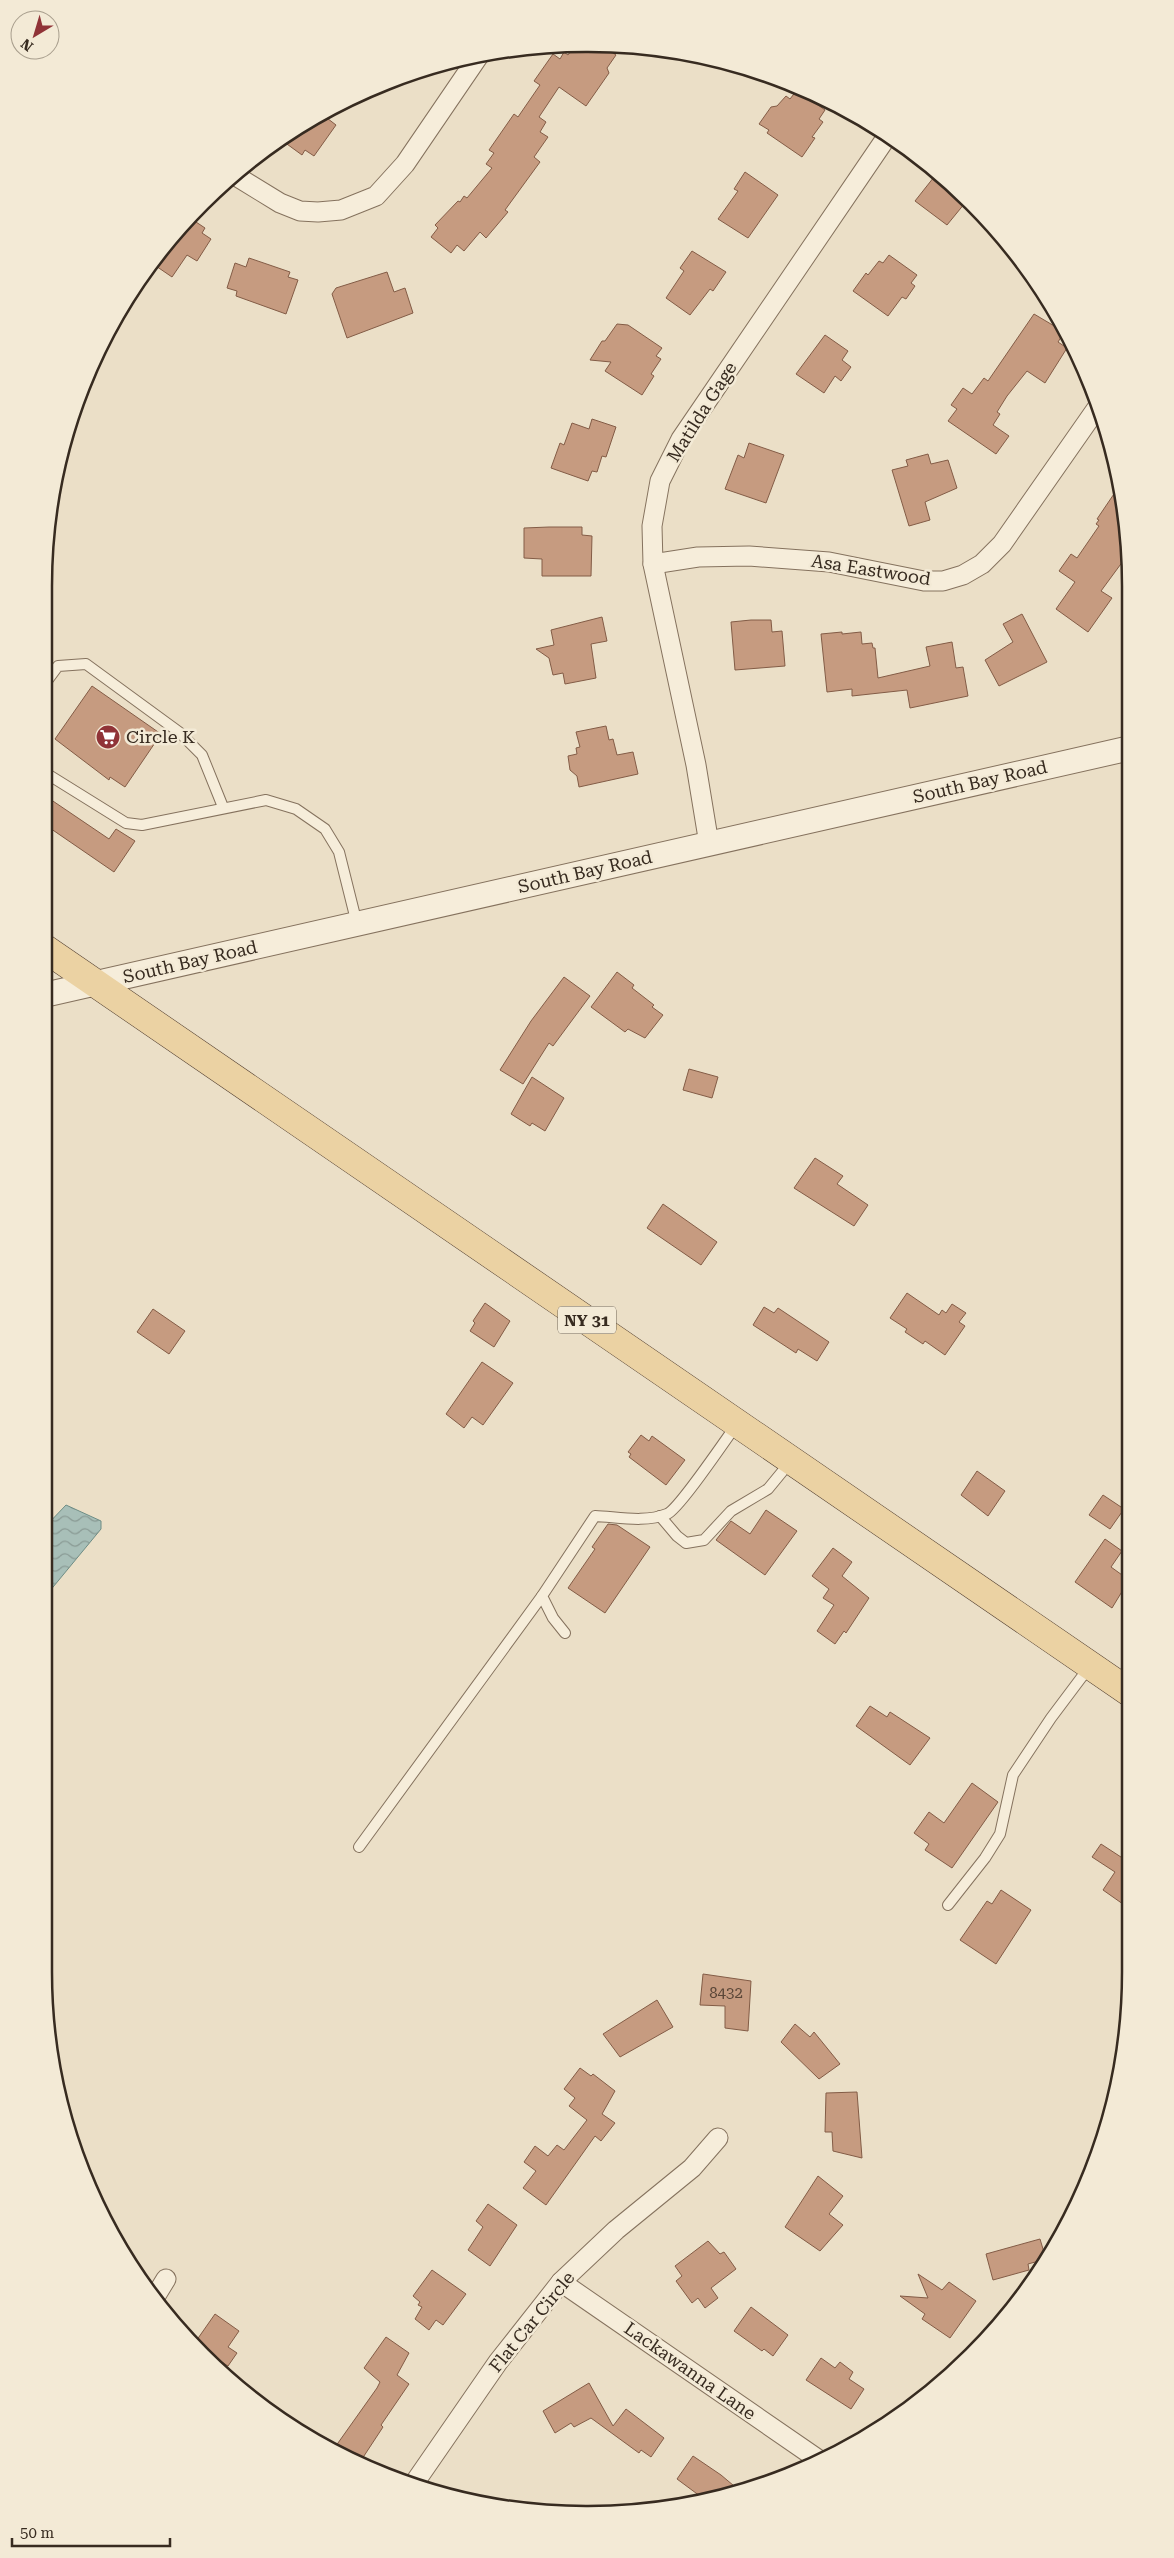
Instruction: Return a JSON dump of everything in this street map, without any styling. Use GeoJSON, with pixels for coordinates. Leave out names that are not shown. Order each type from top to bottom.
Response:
{"type":"FeatureCollection","features":[{"type":"Feature","properties":{"kind":"main road","name":"NY 31"},"geometry":{"type":"LineString","coordinates":[[52,953],[1122,1687]]}},
{"type":"Feature","properties":{"kind":"street"},"geometry":{"type":"LineString","coordinates":[[242,180],[280,203],[300,211],[340,210],[376,196],[405,164],[472,66]]}},
{"type":"Feature","properties":{"kind":"street","name":"Matilda Gage"},"geometry":{"type":"LineString","coordinates":[[709,844],[696,765],[653,564],[652,526],[660,480],[681,440],[883,142]]}},
{"type":"Feature","properties":{"kind":"street","name":"Asa Eastwood"},"geometry":{"type":"LineString","coordinates":[[653,564],[698,557],[748,556],[829,562],[924,581],[943,581],[963,576],[982,564],[1002,544],[1093,414]]}},
{"type":"Feature","properties":{"kind":"street","name":"South Bay Road"},"geometry":{"type":"LineString","coordinates":[[52,993],[1122,750]]}},
{"type":"Feature","properties":{"kind":"street","name":"Flat Car Circle"},"geometry":{"type":"LineString","coordinates":[[418,2478],[498,2362],[561,2282],[616,2230],[692,2168],[718,2138]]}},
{"type":"Feature","properties":{"kind":"street"},"geometry":{"type":"LineString","coordinates":[[159,2291],[166,2279]]}},
{"type":"Feature","properties":{"kind":"street","name":"Lackawanna Lane"},"geometry":{"type":"LineString","coordinates":[[561,2282],[812,2455]]}},
{"type":"Feature","properties":{"kind":"lane"},"geometry":{"type":"LineString","coordinates":[[52,674],[58,666],[86,664],[179,732],[202,755],[223,807]]}},
{"type":"Feature","properties":{"kind":"lane"},"geometry":{"type":"LineString","coordinates":[[52,777],[126,823],[142,825],[223,807],[266,800],[296,810],[325,829],[339,852],[357,924]]}},
{"type":"Feature","properties":{"kind":"lane"},"geometry":{"type":"LineString","coordinates":[[359,1847],[542,1596],[595,1516],[650,1519],[669,1514],[699,1477],[737,1423]]}},
{"type":"Feature","properties":{"kind":"lane"},"geometry":{"type":"LineString","coordinates":[[660,1516],[677,1536],[686,1543],[704,1540],[731,1511],[768,1489],[792,1460]]}},
{"type":"Feature","properties":{"kind":"lane"},"geometry":{"type":"LineString","coordinates":[[542,1596],[553,1618],[566,1633]]}},
{"type":"Feature","properties":{"kind":"lane"},"geometry":{"type":"LineString","coordinates":[[948,1905],[985,1858],[1000,1834],[1013,1775],[1051,1718],[1091,1665]]}},
{"type":"Feature","properties":{"kind":"water"},"geometry":{"type":"Polygon","coordinates":[[[66,1505],[101,1521],[101,1529],[52,1588],[52,1520],[66,1505]]]}},
{"type":"Feature","properties":{"kind":"building"},"geometry":{"type":"Polygon","coordinates":[[[587,52],[616,55],[607,68],[609,73],[586,106],[559,87],[539,117],[546,122],[540,132],[548,137],[534,157],[540,162],[505,210],[508,212],[486,238],[480,232],[464,251],[457,245],[451,253],[431,237],[438,228],[435,225],[458,201],[460,202],[464,196],[467,198],[492,168],[486,164],[494,153],[489,150],[514,114],[518,117],[540,85],[534,81],[553,54],[560,59],[563,53],[568,55],[569,53],[587,52]]]}},
{"type":"Feature","properties":{"kind":"building"},"geometry":{"type":"Polygon","coordinates":[[[794,94],[825,110],[819,119],[823,122],[812,137],[815,138],[802,157],[767,133],[769,130],[759,124],[771,107],[777,106],[786,96],[790,99],[794,94]]]}},
{"type":"Feature","properties":{"kind":"building"},"geometry":{"type":"Polygon","coordinates":[[[329,119],[336,125],[314,156],[305,150],[302,155],[288,145],[329,119]]]}},
{"type":"Feature","properties":{"kind":"building"},"geometry":{"type":"Polygon","coordinates":[[[745,172],[778,195],[748,238],[718,219],[738,191],[734,189],[745,172]]]}},
{"type":"Feature","properties":{"kind":"building"},"geometry":{"type":"Polygon","coordinates":[[[932,179],[962,206],[947,225],[915,201],[932,179]]]}},
{"type":"Feature","properties":{"kind":"building"},"geometry":{"type":"Polygon","coordinates":[[[197,222],[205,228],[202,233],[211,239],[197,261],[187,255],[172,277],[159,268],[197,222]]]}},
{"type":"Feature","properties":{"kind":"building"},"geometry":{"type":"Polygon","coordinates":[[[692,251],[726,272],[713,291],[710,289],[690,315],[666,298],[684,271],[680,268],[692,251]]]}},
{"type":"Feature","properties":{"kind":"building"},"geometry":{"type":"Polygon","coordinates":[[[889,255],[917,275],[911,283],[915,286],[906,299],[902,297],[888,316],[853,291],[866,273],[868,275],[879,261],[883,263],[889,255]]]}},
{"type":"Feature","properties":{"kind":"building"},"geometry":{"type":"Polygon","coordinates":[[[249,258],[290,272],[288,277],[298,280],[286,314],[236,296],[237,291],[227,288],[235,263],[246,267],[249,258]]]}},
{"type":"Feature","properties":{"kind":"building"},"geometry":{"type":"Polygon","coordinates":[[[387,272],[394,292],[405,288],[413,313],[347,338],[332,294],[336,288],[387,272]]]}},
{"type":"Feature","properties":{"kind":"building"},"geometry":{"type":"Polygon","coordinates":[[[1034,314],[1053,325],[1060,339],[1058,342],[1066,350],[1045,383],[1027,371],[1007,396],[997,412],[1000,414],[993,425],[1009,436],[996,454],[948,421],[957,409],[951,405],[963,388],[972,394],[984,378],[988,381],[1034,314]]]}},
{"type":"Feature","properties":{"kind":"building"},"geometry":{"type":"Polygon","coordinates":[[[617,324],[628,325],[662,348],[656,356],[661,359],[651,374],[654,376],[642,395],[605,371],[611,362],[590,360],[602,341],[605,341],[617,324]]]}},
{"type":"Feature","properties":{"kind":"building"},"geometry":{"type":"Polygon","coordinates":[[[825,335],[848,351],[842,360],[851,367],[841,381],[835,376],[824,393],[796,374],[825,335]]]}},
{"type":"Feature","properties":{"kind":"building"},"geometry":{"type":"Polygon","coordinates":[[[592,419],[616,427],[606,457],[602,456],[597,472],[592,471],[588,481],[551,468],[560,443],[564,445],[572,423],[589,429],[592,419]]]}},
{"type":"Feature","properties":{"kind":"building"},"geometry":{"type":"Polygon","coordinates":[[[749,443],[784,455],[766,503],[725,489],[738,455],[744,458],[749,443]]]}},
{"type":"Feature","properties":{"kind":"building"},"geometry":{"type":"Polygon","coordinates":[[[928,454],[931,464],[948,460],[957,488],[925,502],[930,520],[909,526],[892,470],[908,466],[906,460],[928,454]]]}},
{"type":"Feature","properties":{"kind":"building"},"geometry":{"type":"Polygon","coordinates":[[[1113,495],[1121,564],[1101,591],[1112,598],[1088,632],[1056,609],[1075,582],[1059,571],[1071,554],[1077,558],[1099,526],[1096,524],[1099,520],[1097,519],[1113,495]]]}},
{"type":"Feature","properties":{"kind":"building"},"geometry":{"type":"Polygon","coordinates":[[[582,527],[582,535],[592,536],[591,576],[542,576],[542,559],[524,558],[524,528],[582,527]]]}},
{"type":"Feature","properties":{"kind":"building"},"geometry":{"type":"Polygon","coordinates":[[[1022,614],[1047,662],[999,686],[985,660],[1013,642],[1003,624],[1022,614]]]}},
{"type":"Feature","properties":{"kind":"building"},"geometry":{"type":"Polygon","coordinates":[[[602,617],[607,641],[591,644],[596,678],[565,684],[563,673],[553,675],[549,658],[536,649],[554,645],[551,630],[602,617]]]}},
{"type":"Feature","properties":{"kind":"building"},"geometry":{"type":"Polygon","coordinates":[[[771,620],[772,632],[782,631],[785,666],[735,670],[731,622],[771,620]]]}},
{"type":"Feature","properties":{"kind":"building"},"geometry":{"type":"Polygon","coordinates":[[[842,632],[842,634],[861,632],[862,644],[872,643],[873,648],[875,648],[878,678],[930,666],[926,647],[952,642],[956,668],[963,667],[968,696],[910,708],[907,690],[852,696],[852,689],[827,692],[821,634],[842,632]]]}},
{"type":"Feature","properties":{"kind":"building"},"geometry":{"type":"Polygon","coordinates":[[[92,686],[161,734],[125,787],[110,777],[109,780],[55,739],[92,686]]]}},
{"type":"Feature","properties":{"kind":"building"},"geometry":{"type":"Polygon","coordinates":[[[606,726],[609,740],[613,739],[617,755],[633,752],[638,774],[579,787],[577,776],[570,770],[568,756],[577,754],[576,748],[580,747],[576,732],[606,726]]]}},
{"type":"Feature","properties":{"kind":"building"},"geometry":{"type":"Polygon","coordinates":[[[52,800],[109,839],[116,829],[135,841],[114,872],[52,829],[52,800]]]}},
{"type":"Feature","properties":{"kind":"building"},"geometry":{"type":"Polygon","coordinates":[[[617,972],[634,985],[632,988],[654,1005],[652,1007],[663,1015],[645,1038],[628,1029],[625,1032],[591,1007],[617,972]]]}},
{"type":"Feature","properties":{"kind":"building"},"geometry":{"type":"Polygon","coordinates":[[[564,977],[590,996],[553,1046],[549,1043],[523,1084],[500,1070],[531,1021],[564,977]]]}},
{"type":"Feature","properties":{"kind":"building"},"geometry":{"type":"Polygon","coordinates":[[[689,1069],[718,1077],[712,1098],[683,1090],[689,1069]]]}},
{"type":"Feature","properties":{"kind":"building"},"geometry":{"type":"Polygon","coordinates":[[[532,1077],[564,1098],[545,1131],[532,1123],[530,1126],[511,1114],[532,1077]]]}},
{"type":"Feature","properties":{"kind":"building"},"geometry":{"type":"Polygon","coordinates":[[[815,1158],[843,1176],[837,1184],[868,1205],[854,1226],[794,1188],[815,1158]]]}},
{"type":"Feature","properties":{"kind":"building"},"geometry":{"type":"Polygon","coordinates":[[[663,1204],[717,1242],[701,1265],[647,1228],[663,1204]]]}},
{"type":"Feature","properties":{"kind":"building"},"geometry":{"type":"Polygon","coordinates":[[[907,1293],[939,1315],[942,1310],[946,1313],[952,1304],[966,1313],[959,1322],[965,1326],[945,1355],[925,1341],[923,1344],[905,1332],[907,1329],[890,1318],[907,1293]]]}},
{"type":"Feature","properties":{"kind":"building"},"geometry":{"type":"Polygon","coordinates":[[[485,1303],[510,1321],[494,1347],[470,1331],[475,1323],[473,1321],[485,1303]]]}},
{"type":"Feature","properties":{"kind":"building"},"geometry":{"type":"Polygon","coordinates":[[[764,1307],[774,1313],[778,1308],[829,1342],[817,1361],[798,1349],[796,1353],[753,1325],[764,1307]]]}},
{"type":"Feature","properties":{"kind":"building"},"geometry":{"type":"Polygon","coordinates":[[[153,1309],[185,1331],[169,1354],[137,1332],[153,1309]]]}},
{"type":"Feature","properties":{"kind":"building"},"geometry":{"type":"Polygon","coordinates":[[[482,1362],[513,1383],[483,1425],[472,1417],[464,1428],[446,1414],[482,1362]]]}},
{"type":"Feature","properties":{"kind":"building"},"geometry":{"type":"Polygon","coordinates":[[[641,1435],[649,1441],[652,1436],[685,1460],[666,1485],[629,1457],[631,1454],[628,1452],[641,1435]]]}},
{"type":"Feature","properties":{"kind":"building"},"geometry":{"type":"Polygon","coordinates":[[[977,1471],[1005,1491],[988,1516],[961,1495],[977,1471]]]}},
{"type":"Feature","properties":{"kind":"building"},"geometry":{"type":"Polygon","coordinates":[[[1103,1495],[1122,1508],[1122,1512],[1110,1529],[1089,1515],[1103,1495]]]}},
{"type":"Feature","properties":{"kind":"building"},"geometry":{"type":"Polygon","coordinates":[[[766,1510],[797,1531],[765,1575],[716,1540],[731,1521],[750,1534],[766,1510]]]}},
{"type":"Feature","properties":{"kind":"building"},"geometry":{"type":"Polygon","coordinates":[[[608,1524],[617,1525],[650,1547],[605,1613],[568,1588],[595,1549],[592,1547],[608,1524]]]}},
{"type":"Feature","properties":{"kind":"building"},"geometry":{"type":"Polygon","coordinates":[[[1105,1539],[1122,1551],[1111,1567],[1122,1575],[1122,1592],[1112,1608],[1075,1582],[1105,1539]]]}},
{"type":"Feature","properties":{"kind":"building"},"geometry":{"type":"Polygon","coordinates":[[[833,1548],[852,1562],[842,1576],[869,1598],[846,1633],[844,1631],[835,1644],[817,1631],[834,1605],[823,1598],[829,1589],[812,1576],[833,1548]]]}},
{"type":"Feature","properties":{"kind":"building"},"geometry":{"type":"Polygon","coordinates":[[[870,1706],[887,1717],[890,1712],[930,1738],[910,1765],[856,1726],[870,1706]]]}},
{"type":"Feature","properties":{"kind":"building"},"geometry":{"type":"Polygon","coordinates":[[[972,1783],[998,1802],[952,1868],[925,1850],[929,1844],[914,1833],[929,1812],[944,1823],[972,1783]]]}},
{"type":"Feature","properties":{"kind":"building"},"geometry":{"type":"Polygon","coordinates":[[[1101,1844],[1122,1858],[1122,1903],[1103,1890],[1115,1872],[1092,1857],[1101,1844]]]}},
{"type":"Feature","properties":{"kind":"building"},"geometry":{"type":"Polygon","coordinates":[[[1001,1890],[1031,1910],[996,1964],[960,1940],[987,1901],[992,1904],[1001,1890]]]}},
{"type":"Feature","properties":{"kind":"building"},"geometry":{"type":"Polygon","coordinates":[[[703,1974],[751,1981],[748,2031],[725,2028],[725,2006],[700,2005],[703,1974]]]}},
{"type":"Feature","properties":{"kind":"building"},"geometry":{"type":"Polygon","coordinates":[[[657,2000],[673,2027],[620,2057],[603,2034],[657,2000]]]}},
{"type":"Feature","properties":{"kind":"building"},"geometry":{"type":"Polygon","coordinates":[[[795,2024],[810,2037],[814,2032],[840,2064],[819,2079],[781,2042],[795,2024]]]}},
{"type":"Feature","properties":{"kind":"building"},"geometry":{"type":"Polygon","coordinates":[[[580,2068],[591,2076],[593,2074],[615,2091],[602,2114],[615,2123],[601,2141],[595,2136],[546,2205],[523,2188],[536,2171],[524,2162],[535,2146],[548,2156],[557,2145],[564,2150],[587,2120],[569,2106],[575,2098],[564,2089],[580,2068]]]}},
{"type":"Feature","properties":{"kind":"building"},"geometry":{"type":"Polygon","coordinates":[[[857,2092],[862,2158],[833,2151],[832,2132],[825,2132],[826,2093],[857,2092]]]}},
{"type":"Feature","properties":{"kind":"building"},"geometry":{"type":"Polygon","coordinates":[[[818,2176],[843,2196],[829,2214],[843,2225],[820,2251],[785,2227],[818,2176]]]}},
{"type":"Feature","properties":{"kind":"building"},"geometry":{"type":"Polygon","coordinates":[[[488,2204],[517,2225],[490,2266],[468,2250],[483,2227],[476,2221],[488,2204]]]}},
{"type":"Feature","properties":{"kind":"building"},"geometry":{"type":"Polygon","coordinates":[[[1040,2239],[1043,2249],[1035,2262],[1028,2264],[1029,2270],[993,2280],[986,2254],[1040,2239]]]}},
{"type":"Feature","properties":{"kind":"building"},"geometry":{"type":"Polygon","coordinates":[[[708,2241],[720,2254],[724,2252],[736,2269],[711,2288],[718,2298],[705,2308],[698,2298],[692,2303],[676,2281],[682,2276],[675,2266],[708,2241]]]}},
{"type":"Feature","properties":{"kind":"building"},"geometry":{"type":"Polygon","coordinates":[[[432,2270],[466,2294],[443,2325],[436,2320],[429,2330],[415,2319],[422,2307],[418,2305],[420,2302],[413,2296],[432,2270]]]}},
{"type":"Feature","properties":{"kind":"building"},"geometry":{"type":"Polygon","coordinates":[[[918,2274],[942,2290],[949,2282],[976,2301],[950,2338],[922,2319],[925,2314],[900,2296],[928,2298],[918,2274]]]}},
{"type":"Feature","properties":{"kind":"building"},"geometry":{"type":"Polygon","coordinates":[[[751,2307],[788,2335],[773,2356],[764,2349],[762,2351],[734,2331],[751,2307]]]}},
{"type":"Feature","properties":{"kind":"building"},"geometry":{"type":"Polygon","coordinates":[[[215,2314],[239,2331],[228,2347],[237,2353],[228,2366],[198,2338],[215,2314]]]}},
{"type":"Feature","properties":{"kind":"building"},"geometry":{"type":"Polygon","coordinates":[[[386,2337],[409,2353],[397,2375],[409,2384],[381,2425],[383,2427],[364,2456],[338,2443],[380,2382],[364,2368],[386,2337]]]}},
{"type":"Feature","properties":{"kind":"building"},"geometry":{"type":"Polygon","coordinates":[[[821,2358],[835,2368],[840,2362],[853,2372],[849,2379],[864,2389],[851,2409],[806,2380],[821,2358]]]}},
{"type":"Feature","properties":{"kind":"building"},"geometry":{"type":"Polygon","coordinates":[[[589,2383],[613,2426],[626,2409],[664,2438],[651,2457],[641,2450],[639,2453],[591,2418],[574,2427],[571,2423],[555,2433],[543,2411],[589,2383]]]}},
{"type":"Feature","properties":{"kind":"building"},"geometry":{"type":"Polygon","coordinates":[[[693,2456],[733,2485],[697,2494],[677,2479],[693,2456]]]}},
{"type":"Feature","properties":{"kind":"place","name":"Circle K"},"geometry":{"type":"Point","coordinates":[108,737]}}]}
